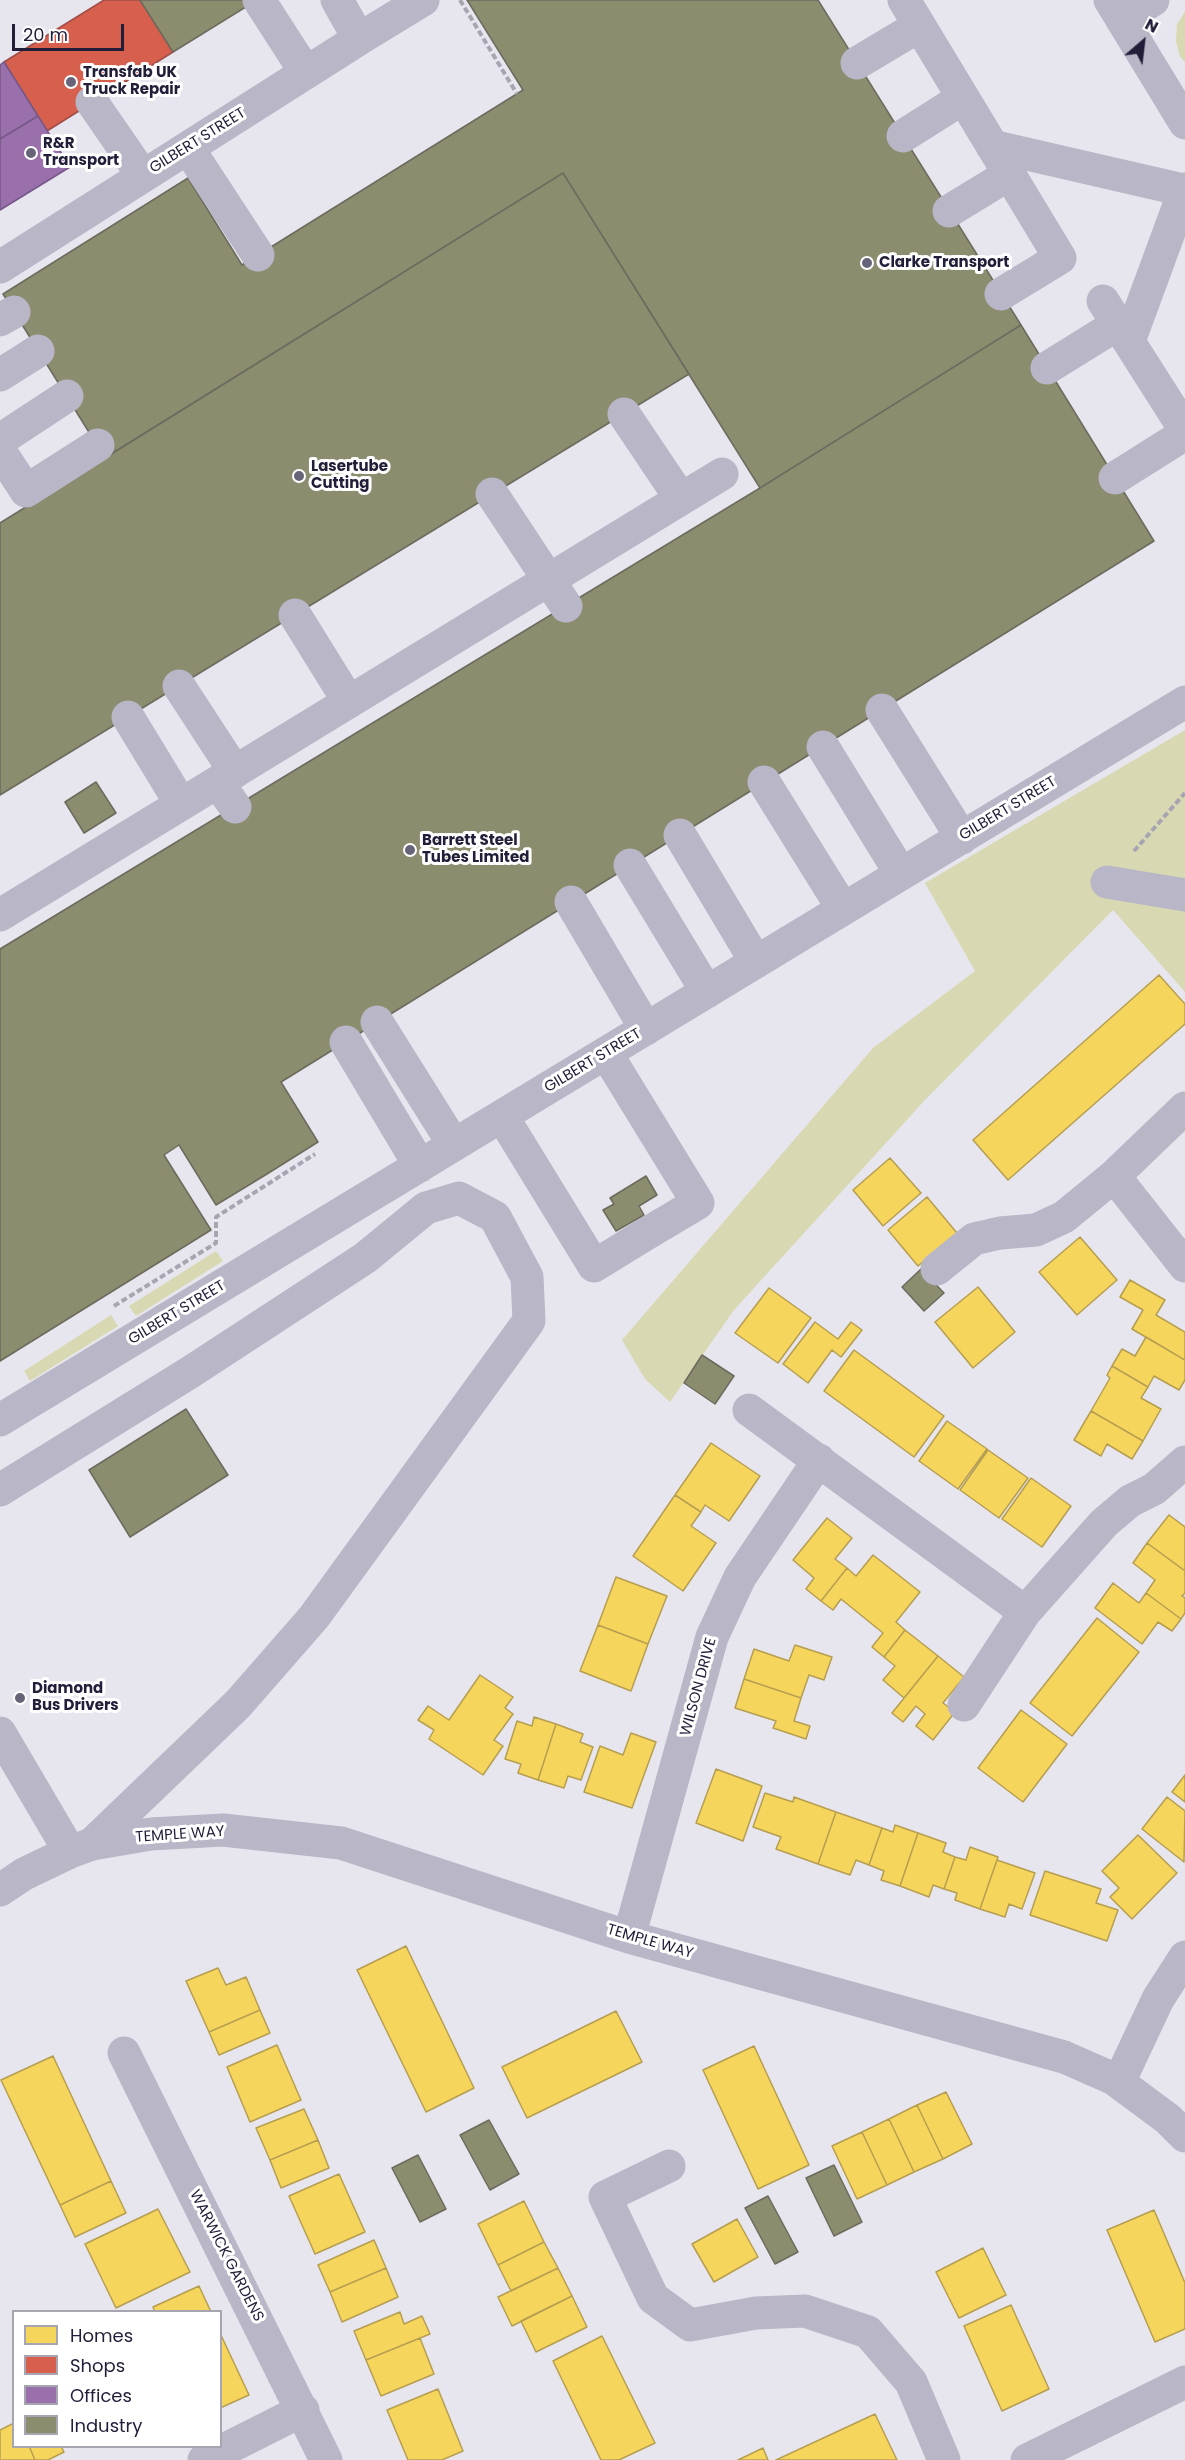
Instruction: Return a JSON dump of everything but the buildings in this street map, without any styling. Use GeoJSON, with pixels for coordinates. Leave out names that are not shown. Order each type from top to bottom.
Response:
{"type":"FeatureCollection","features":[{"type":"Feature","properties":{"kind":"street"},"geometry":{"type":"LineString","coordinates":[[260,0],[306,73]]}},
{"type":"Feature","properties":{"kind":"street"},"geometry":{"type":"LineString","coordinates":[[337,0],[359,39]]}},
{"type":"Feature","properties":{"kind":"street","name":"GILBERT STREET"},"geometry":{"type":"LineString","coordinates":[[0,267],[423,0]]}},
{"type":"Feature","properties":{"kind":"street"},"geometry":{"type":"LineString","coordinates":[[1153,0],[1116,10],[1184,118]]}},
{"type":"Feature","properties":{"kind":"street"},"geometry":{"type":"LineString","coordinates":[[857,63],[911,13],[1060,258],[1001,294]]}},
{"type":"Feature","properties":{"kind":"street"},"geometry":{"type":"LineString","coordinates":[[903,136],[963,98]]}},
{"type":"Feature","properties":{"kind":"street"},"geometry":{"type":"LineString","coordinates":[[93,102],[142,176]]}},
{"type":"Feature","properties":{"kind":"street"},"geometry":{"type":"LineString","coordinates":[[992,146],[1184,189],[1117,322],[1047,368]]}},
{"type":"Feature","properties":{"kind":"street"},"geometry":{"type":"LineString","coordinates":[[188,148],[258,255]]}},
{"type":"Feature","properties":{"kind":"street"},"geometry":{"type":"LineString","coordinates":[[949,211],[1008,175]]}},
{"type":"Feature","properties":{"kind":"street"},"geometry":{"type":"LineString","coordinates":[[1117,322],[1185,430]]}},
{"type":"Feature","properties":{"kind":"street"},"geometry":{"type":"LineString","coordinates":[[0,375],[38,351]]}},
{"type":"Feature","properties":{"kind":"street"},"geometry":{"type":"LineString","coordinates":[[0,440],[67,396]]}},
{"type":"Feature","properties":{"kind":"street"},"geometry":{"type":"LineString","coordinates":[[624,414],[681,499]]}},
{"type":"Feature","properties":{"kind":"street"},"geometry":{"type":"LineString","coordinates":[[1115,478],[1185,434]]}},
{"type":"Feature","properties":{"kind":"street"},"geometry":{"type":"LineString","coordinates":[[0,451],[26,491],[98,446]]}},
{"type":"Feature","properties":{"kind":"street"},"geometry":{"type":"LineString","coordinates":[[0,915],[181,804],[229,787],[349,702],[557,593],[681,499],[722,474]]}},
{"type":"Feature","properties":{"kind":"street"},"geometry":{"type":"LineString","coordinates":[[492,494],[557,593]]}},
{"type":"Feature","properties":{"kind":"street"},"geometry":{"type":"LineString","coordinates":[[295,615],[349,702]]}},
{"type":"Feature","properties":{"kind":"street"},"geometry":{"type":"LineString","coordinates":[[179,686],[229,787]]}},
{"type":"Feature","properties":{"kind":"street","name":"GILBERT STREET"},"geometry":{"type":"LineString","coordinates":[[0,1420],[1185,702]]}},
{"type":"Feature","properties":{"kind":"street"},"geometry":{"type":"LineString","coordinates":[[882,710],[962,837]]}},
{"type":"Feature","properties":{"kind":"street"},"geometry":{"type":"LineString","coordinates":[[129,717],[181,804]]}},
{"type":"Feature","properties":{"kind":"street"},"geometry":{"type":"LineString","coordinates":[[823,747],[901,874]]}},
{"type":"Feature","properties":{"kind":"street"},"geometry":{"type":"LineString","coordinates":[[764,782],[843,909]]}},
{"type":"Feature","properties":{"kind":"street"},"geometry":{"type":"LineString","coordinates":[[680,834],[756,962]]}},
{"type":"Feature","properties":{"kind":"street"},"geometry":{"type":"LineString","coordinates":[[630,865],[707,992]]}},
{"type":"Feature","properties":{"kind":"street"},"geometry":{"type":"LineString","coordinates":[[1107,882],[1185,896]]}},
{"type":"Feature","properties":{"kind":"street"},"geometry":{"type":"LineString","coordinates":[[571,902],[646,1029]]}},
{"type":"Feature","properties":{"kind":"street"},"geometry":{"type":"LineString","coordinates":[[377,1022],[454,1145]]}},
{"type":"Feature","properties":{"kind":"street"},"geometry":{"type":"LineString","coordinates":[[346,1042],[420,1166]]}},
{"type":"Feature","properties":{"kind":"street"},"geometry":{"type":"LineString","coordinates":[[502,1116],[594,1266],[698,1203],[606,1053]]}},
{"type":"Feature","properties":{"kind":"street"},"geometry":{"type":"LineString","coordinates":[[937,1269],[974,1239],[1000,1233],[1036,1230],[1064,1217],[1114,1176],[1185,1108]]}},
{"type":"Feature","properties":{"kind":"street"},"geometry":{"type":"LineString","coordinates":[[1114,1176],[1185,1266]]}},
{"type":"Feature","properties":{"kind":"street"},"geometry":{"type":"LineString","coordinates":[[0,1490],[189,1373],[365,1258],[426,1208],[459,1198],[495,1217],[527,1276],[529,1321],[314,1617],[238,1704],[81,1848],[24,1874],[0,1890]]}},
{"type":"Feature","properties":{"kind":"street"},"geometry":{"type":"LineString","coordinates":[[749,1410],[1025,1612]]}},
{"type":"Feature","properties":{"kind":"street","name":"WILSON DRIVE"},"geometry":{"type":"LineString","coordinates":[[629,1937],[712,1637],[740,1577],[819,1460]]}},
{"type":"Feature","properties":{"kind":"street"},"geometry":{"type":"LineString","coordinates":[[964,1705],[1025,1612],[1104,1523],[1130,1501],[1154,1490],[1185,1462]]}},
{"type":"Feature","properties":{"kind":"street"},"geometry":{"type":"LineString","coordinates":[[0,1733],[81,1848]]}},
{"type":"Feature","properties":{"kind":"street","name":"TEMPLE WAY"},"geometry":{"type":"LineString","coordinates":[[81,1848],[151,1834],[223,1830],[340,1843],[629,1937],[1064,2057],[1119,2082],[1168,2119],[1185,2136]]}},
{"type":"Feature","properties":{"kind":"street"},"geometry":{"type":"LineString","coordinates":[[1119,2082],[1175,1992],[1185,1957]]}},
{"type":"Feature","properties":{"kind":"street","name":"WARWICK GARDENS"},"geometry":{"type":"LineString","coordinates":[[124,2053],[326,2460]]}},
{"type":"Feature","properties":{"kind":"street"},"geometry":{"type":"LineString","coordinates":[[669,2166],[605,2197],[653,2298],[690,2325],[756,2313],[805,2311],[868,2332],[910,2382],[944,2460]]}},
{"type":"Feature","properties":{"kind":"street"},"geometry":{"type":"LineString","coordinates":[[1027,2460],[1185,2382]]}},
{"type":"Feature","properties":{"kind":"street"},"geometry":{"type":"LineString","coordinates":[[204,2460],[303,2410]]}},
{"type":"Feature","properties":{"kind":"path"},"geometry":{"type":"LineString","coordinates":[[460,0],[517,94]]}},
{"type":"Feature","properties":{"kind":"path"},"geometry":{"type":"LineString","coordinates":[[1107,882],[1185,793]]}},
{"type":"Feature","properties":{"kind":"path"},"geometry":{"type":"LineString","coordinates":[[108,1309],[216,1243],[216,1217],[315,1154]]}},
{"type":"Feature","properties":{"kind":"green space"},"geometry":{"type":"Polygon","coordinates":[[[1185,12],[1185,62],[1180,57],[1176,41],[1177,24],[1185,12]]]}},
{"type":"Feature","properties":{"kind":"green space"},"geometry":{"type":"Polygon","coordinates":[[[1185,730],[1185,992],[1113,910],[925,1100],[734,1310],[670,1402],[645,1379],[622,1340],[873,1048],[975,971],[925,883],[1185,730]]]}},
{"type":"Feature","properties":{"kind":"green space"},"geometry":{"type":"Polygon","coordinates":[[[216,1251],[223,1261],[136,1316],[129,1306],[216,1251]]]}},
{"type":"Feature","properties":{"kind":"green space"},"geometry":{"type":"Polygon","coordinates":[[[111,1315],[118,1326],[30,1381],[24,1371],[111,1315]]]}},
{"type":"Feature","properties":{"kind":"place","name":"Transfab UK Truck Repair"},"geometry":{"type":"Point","coordinates":[71,82]}},
{"type":"Feature","properties":{"kind":"place","name":"R&R Transport"},"geometry":{"type":"Point","coordinates":[31,153]}},
{"type":"Feature","properties":{"kind":"place","name":"Clarke Transport"},"geometry":{"type":"Point","coordinates":[867,263]}},
{"type":"Feature","properties":{"kind":"place","name":"Lasertube Cutting"},"geometry":{"type":"Point","coordinates":[299,476]}},
{"type":"Feature","properties":{"kind":"place","name":"Barrett Steel Tubes Limited"},"geometry":{"type":"Point","coordinates":[410,850]}},
{"type":"Feature","properties":{"kind":"place","name":"Diamond Bus Drivers"},"geometry":{"type":"Point","coordinates":[20,1698]}}]}
